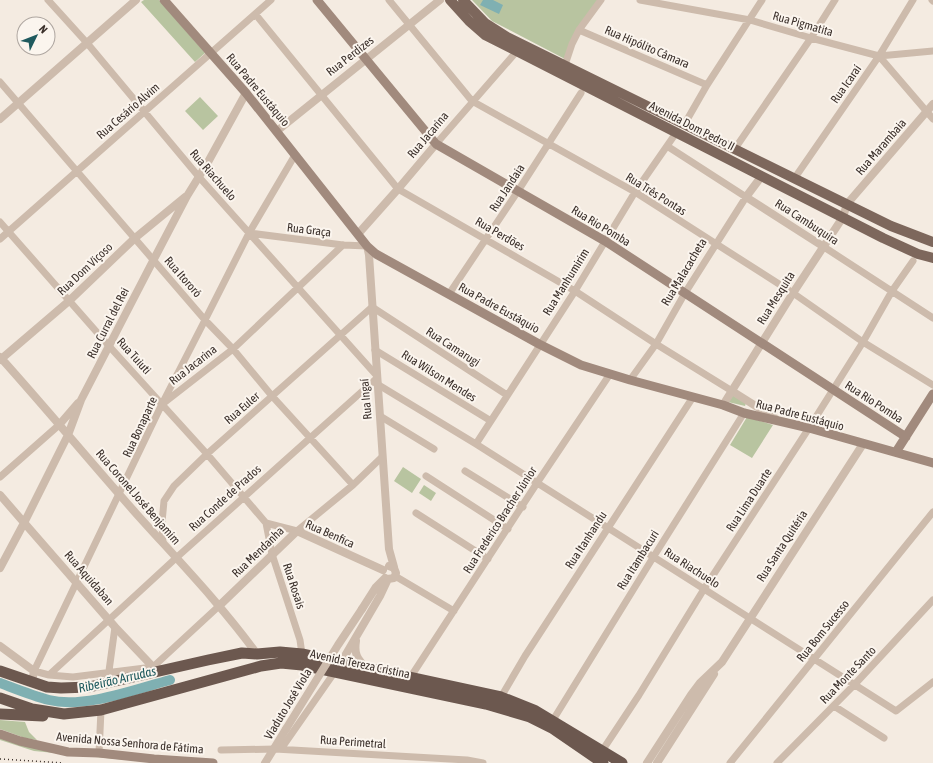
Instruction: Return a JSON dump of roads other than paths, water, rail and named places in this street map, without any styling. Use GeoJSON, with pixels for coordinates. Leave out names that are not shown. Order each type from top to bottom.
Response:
{"type":"FeatureCollection","features":[{"type":"Feature","properties":{"kind":"highway","name":"Avenida Tereza Cristina"},"geometry":{"type":"LineString","coordinates":[[0,671],[47,687],[90,688],[108,679],[242,653],[257,654],[280,652],[302,654],[501,697],[534,710],[553,720],[622,763]]}},
{"type":"Feature","properties":{"kind":"highway","name":"Avenida Tereza Cristina"},"geometry":{"type":"LineString","coordinates":[[64,714],[100,710],[261,666],[281,662],[302,665],[486,704],[530,717],[552,728],[603,763]]}},
{"type":"Feature","properties":{"kind":"highway"},"geometry":{"type":"LineString","coordinates":[[0,698],[32,709],[64,714]]}},
{"type":"Feature","properties":{"kind":"highway"},"geometry":{"type":"LineString","coordinates":[[0,698],[28,716]]}},
{"type":"Feature","properties":{"kind":"highway"},"geometry":{"type":"LineString","coordinates":[[0,714],[47,717],[64,714]]}},
{"type":"Feature","properties":{"kind":"main road","name":"Rua Padre Eustáquio"},"geometry":{"type":"LineString","coordinates":[[164,0],[246,93],[367,246],[376,254],[539,344],[581,365],[630,380],[723,404],[744,412],[780,422],[809,428],[933,462]]}},
{"type":"Feature","properties":{"kind":"main road","name":"Rua Rio Pomba"},"geometry":{"type":"LineString","coordinates":[[317,0],[436,144],[605,241],[906,437]]}},
{"type":"Feature","properties":{"kind":"main road","name":"Avenida Dom Pedro II"},"geometry":{"type":"LineString","coordinates":[[450,0],[469,21],[485,34],[761,177],[918,254],[933,258]]}},
{"type":"Feature","properties":{"kind":"main road","name":"Avenida Dom Pedro II"},"geometry":{"type":"LineString","coordinates":[[463,0],[485,23],[507,37],[890,226],[932,241]]}},
{"type":"Feature","properties":{"kind":"main road"},"geometry":{"type":"LineString","coordinates":[[896,452],[933,394]]}},
{"type":"Feature","properties":{"kind":"main road","name":"Avenida Nossa Senhora de Fátima"},"geometry":{"type":"LineString","coordinates":[[0,734],[20,741],[68,752],[99,753],[213,763]]}},
{"type":"Feature","properties":{"kind":"street","name":"Rua Riachuelo"},"geometry":{"type":"LineString","coordinates":[[48,0],[87,43],[199,177],[365,363],[377,379]]}},
{"type":"Feature","properties":{"kind":"street"},"geometry":{"type":"LineString","coordinates":[[0,118],[136,0]]}},
{"type":"Feature","properties":{"kind":"street","name":"Rua Cesário Alvim"},"geometry":{"type":"LineString","coordinates":[[0,239],[211,52],[256,15],[271,0]]}},
{"type":"Feature","properties":{"kind":"street","name":"Rua Três Pontas"},"geometry":{"type":"LineString","coordinates":[[389,0],[472,101],[635,192],[793,293],[863,342],[933,385]]}},
{"type":"Feature","properties":{"kind":"street","name":"Rua Perdizes"},"geometry":{"type":"LineString","coordinates":[[277,131],[440,0]]}},
{"type":"Feature","properties":{"kind":"street"},"geometry":{"type":"LineString","coordinates":[[565,65],[572,44],[579,30],[601,0]]}},
{"type":"Feature","properties":{"kind":"street","name":"Rua Pigmatita"},"geometry":{"type":"LineString","coordinates":[[640,0],[750,20],[879,56]]}},
{"type":"Feature","properties":{"kind":"street"},"geometry":{"type":"LineString","coordinates":[[684,125],[708,84],[762,0]]}},
{"type":"Feature","properties":{"kind":"street"},"geometry":{"type":"LineString","coordinates":[[734,150],[811,38],[835,0]]}},
{"type":"Feature","properties":{"kind":"street","name":"Rua Icaraí"},"geometry":{"type":"LineString","coordinates":[[794,179],[879,56],[913,0]]}},
{"type":"Feature","properties":{"kind":"street","name":"Rua Perdões"},"geometry":{"type":"LineString","coordinates":[[256,15],[398,189],[575,291],[780,422]]}},
{"type":"Feature","properties":{"kind":"street","name":"Rua Hipólito Câmara"},"geometry":{"type":"LineString","coordinates":[[579,30],[708,84]]}},
{"type":"Feature","properties":{"kind":"street","name":"Rua Jacarina"},"geometry":{"type":"LineString","coordinates":[[358,234],[517,51]]}},
{"type":"Feature","properties":{"kind":"street"},"geometry":{"type":"LineString","coordinates":[[879,56],[933,51]]}},
{"type":"Feature","properties":{"kind":"street"},"geometry":{"type":"LineString","coordinates":[[879,56],[933,119]]}},
{"type":"Feature","properties":{"kind":"street","name":"Rua Itororó"},"geometry":{"type":"LineString","coordinates":[[0,82],[205,320],[233,349],[272,396],[353,485]]}},
{"type":"Feature","properties":{"kind":"street","name":"Rua Curral del Rei"},"geometry":{"type":"LineString","coordinates":[[0,568],[68,435],[81,400],[154,259],[187,196],[246,93]]}},
{"type":"Feature","properties":{"kind":"street","name":"Rua Jandaia"},"geometry":{"type":"LineString","coordinates":[[449,294],[486,240],[581,93]]}},
{"type":"Feature","properties":{"kind":"street","name":"Rua Marambaia"},"geometry":{"type":"LineString","coordinates":[[847,204],[933,104]]}},
{"type":"Feature","properties":{"kind":"street","name":"Rua Manhumirim"},"geometry":{"type":"LineString","coordinates":[[476,444],[539,344],[575,291],[635,192],[676,133]]}},
{"type":"Feature","properties":{"kind":"street","name":"Rua Cambuquira"},"geometry":{"type":"LineString","coordinates":[[667,146],[933,318]]}},
{"type":"Feature","properties":{"kind":"street","name":"Rua Bonaparte"},"geometry":{"type":"LineString","coordinates":[[34,670],[120,495],[162,404],[249,233],[295,155]]}},
{"type":"Feature","properties":{"kind":"street","name":"Rua Malacacheta"},"geometry":{"type":"LineString","coordinates":[[630,380],[656,344],[685,292],[715,244],[761,177]]}},
{"type":"Feature","properties":{"kind":"street","name":"Rua Dom Viçoso"},"geometry":{"type":"LineString","coordinates":[[1,359],[69,301],[135,238],[187,196]]}},
{"type":"Feature","properties":{"kind":"street","name":"Rua Mesquita"},"geometry":{"type":"LineString","coordinates":[[723,404],[843,217],[847,204]]}},
{"type":"Feature","properties":{"kind":"street","name":"Rua Tuiuti"},"geometry":{"type":"LineString","coordinates":[[0,222],[244,496],[266,524]]}},
{"type":"Feature","properties":{"kind":"street","name":"Rua Graça"},"geometry":{"type":"LineString","coordinates":[[249,233],[343,245],[367,246]]}},
{"type":"Feature","properties":{"kind":"street","name":"Rua Jacarina"},"geometry":{"type":"LineString","coordinates":[[162,404],[233,349],[343,245]]}},
{"type":"Feature","properties":{"kind":"street","name":"Rua Ingaí"},"geometry":{"type":"LineString","coordinates":[[334,673],[357,637],[385,588],[389,573],[389,549],[382,457],[382,418],[377,379],[369,255],[367,246]]}},
{"type":"Feature","properties":{"kind":"street","name":"Rua Lima Duarte"},"geometry":{"type":"LineString","coordinates":[[602,751],[639,695],[704,589],[809,428],[863,342],[892,291],[913,261]]}},
{"type":"Feature","properties":{"kind":"street","name":"Rua Camarugi"},"geometry":{"type":"LineString","coordinates":[[372,307],[507,395]]}},
{"type":"Feature","properties":{"kind":"street","name":"Rua Euler"},"geometry":{"type":"LineString","coordinates":[[163,543],[162,522],[164,500],[174,486],[207,454],[372,307]]}},
{"type":"Feature","properties":{"kind":"street"},"geometry":{"type":"LineString","coordinates":[[373,324],[379,318],[387,317]]}},
{"type":"Feature","properties":{"kind":"street","name":"Rua Wilson Mendes"},"geometry":{"type":"LineString","coordinates":[[375,350],[491,421]]}},
{"type":"Feature","properties":{"kind":"street","name":"Rua Coronel José Benjamim"},"geometry":{"type":"LineString","coordinates":[[1,359],[219,606],[257,654]]}},
{"type":"Feature","properties":{"kind":"street"},"geometry":{"type":"LineString","coordinates":[[365,363],[376,360]]}},
{"type":"Feature","properties":{"kind":"street","name":"Rua Frederico Bracher Júnior"},"geometry":{"type":"LineString","coordinates":[[410,678],[610,374]]}},
{"type":"Feature","properties":{"kind":"street"},"geometry":{"type":"LineString","coordinates":[[377,379],[476,444]]}},
{"type":"Feature","properties":{"kind":"street","name":"Rua Conde de Prados"},"geometry":{"type":"LineString","coordinates":[[49,675],[108,619],[244,496],[377,379]]}},
{"type":"Feature","properties":{"kind":"street","name":"Rua Itanhandu"},"geometry":{"type":"LineString","coordinates":[[501,697],[525,656],[693,397]]}},
{"type":"Feature","properties":{"kind":"street"},"geometry":{"type":"LineString","coordinates":[[0,477],[59,425],[81,400]]}},
{"type":"Feature","properties":{"kind":"street","name":"Rua Itambacuri"},"geometry":{"type":"LineString","coordinates":[[553,720],[744,412]]}},
{"type":"Feature","properties":{"kind":"street"},"geometry":{"type":"LineString","coordinates":[[382,418],[434,449]]}},
{"type":"Feature","properties":{"kind":"street","name":"Rua Riachuelo"},"geometry":{"type":"LineString","coordinates":[[476,444],[896,711],[933,682]]}},
{"type":"Feature","properties":{"kind":"street","name":"Rua Santa Quitéria"},"geometry":{"type":"LineString","coordinates":[[657,763],[863,444]]}},
{"type":"Feature","properties":{"kind":"street","name":"Rua Mendanha"},"geometry":{"type":"LineString","coordinates":[[158,669],[272,554],[297,531],[353,485],[382,457]]}},
{"type":"Feature","properties":{"kind":"street"},"geometry":{"type":"LineString","coordinates":[[465,471],[522,507]]}},
{"type":"Feature","properties":{"kind":"street"},"geometry":{"type":"LineString","coordinates":[[426,476],[508,529]]}},
{"type":"Feature","properties":{"kind":"street","name":"Rua Aquidaban"},"geometry":{"type":"LineString","coordinates":[[0,495],[115,627],[158,669]]}},
{"type":"Feature","properties":{"kind":"street"},"geometry":{"type":"LineString","coordinates":[[416,512],[488,559]]}},
{"type":"Feature","properties":{"kind":"street","name":"Rua Bom Sucesso"},"geometry":{"type":"LineString","coordinates":[[730,763],[933,512]]}},
{"type":"Feature","properties":{"kind":"street","name":"Rua Benfica"},"geometry":{"type":"LineString","coordinates":[[266,524],[297,531],[389,573],[454,611]]}},
{"type":"Feature","properties":{"kind":"street","name":"Rua Rosais"},"geometry":{"type":"LineString","coordinates":[[266,524],[272,554],[300,640],[302,654]]}},
{"type":"Feature","properties":{"kind":"street","name":"Viaduto José Viola"},"geometry":{"type":"LineString","coordinates":[[265,763],[278,749],[286,729],[338,645],[376,587],[389,573]]}},
{"type":"Feature","properties":{"kind":"street","name":"Rua Monte Santo"},"geometry":{"type":"LineString","coordinates":[[777,763],[834,706],[933,600]]}},
{"type":"Feature","properties":{"kind":"street"},"geometry":{"type":"LineString","coordinates":[[0,646],[34,670],[49,675],[73,678],[108,679],[115,627]]}},
{"type":"Feature","properties":{"kind":"street"},"geometry":{"type":"LineString","coordinates":[[357,637],[355,654],[366,667]]}},
{"type":"Feature","properties":{"kind":"street","name":"Rua Santa Quitéria"},"geometry":{"type":"LineString","coordinates":[[647,763],[691,695],[700,683],[722,662]]}},
{"type":"Feature","properties":{"kind":"street"},"geometry":{"type":"LineString","coordinates":[[32,682],[34,670]]}},
{"type":"Feature","properties":{"kind":"street"},"geometry":{"type":"LineString","coordinates":[[278,749],[334,673]]}},
{"type":"Feature","properties":{"kind":"street"},"geometry":{"type":"LineString","coordinates":[[834,706],[884,738]]}},
{"type":"Feature","properties":{"kind":"street"},"geometry":{"type":"LineString","coordinates":[[99,753],[100,710]]}},
{"type":"Feature","properties":{"kind":"street","name":"Rua Perimetral"},"geometry":{"type":"LineString","coordinates":[[221,750],[278,749],[467,760],[483,763]]}},
{"type":"Feature","properties":{"kind":"water"},"geometry":{"type":"Polygon","coordinates":[[[483,0],[493,0],[503,5],[499,14],[480,5],[483,0]]]}},
{"type":"Feature","properties":{"kind":"waterway","name":"Ribeirão Arrudas"},"geometry":{"type":"LineString","coordinates":[[0,683],[49,700],[78,702],[110,697],[170,680]]}},
{"type":"Feature","properties":{"kind":"railway"},"geometry":{"type":"LineString","coordinates":[[0,759],[63,763]]}}]}
